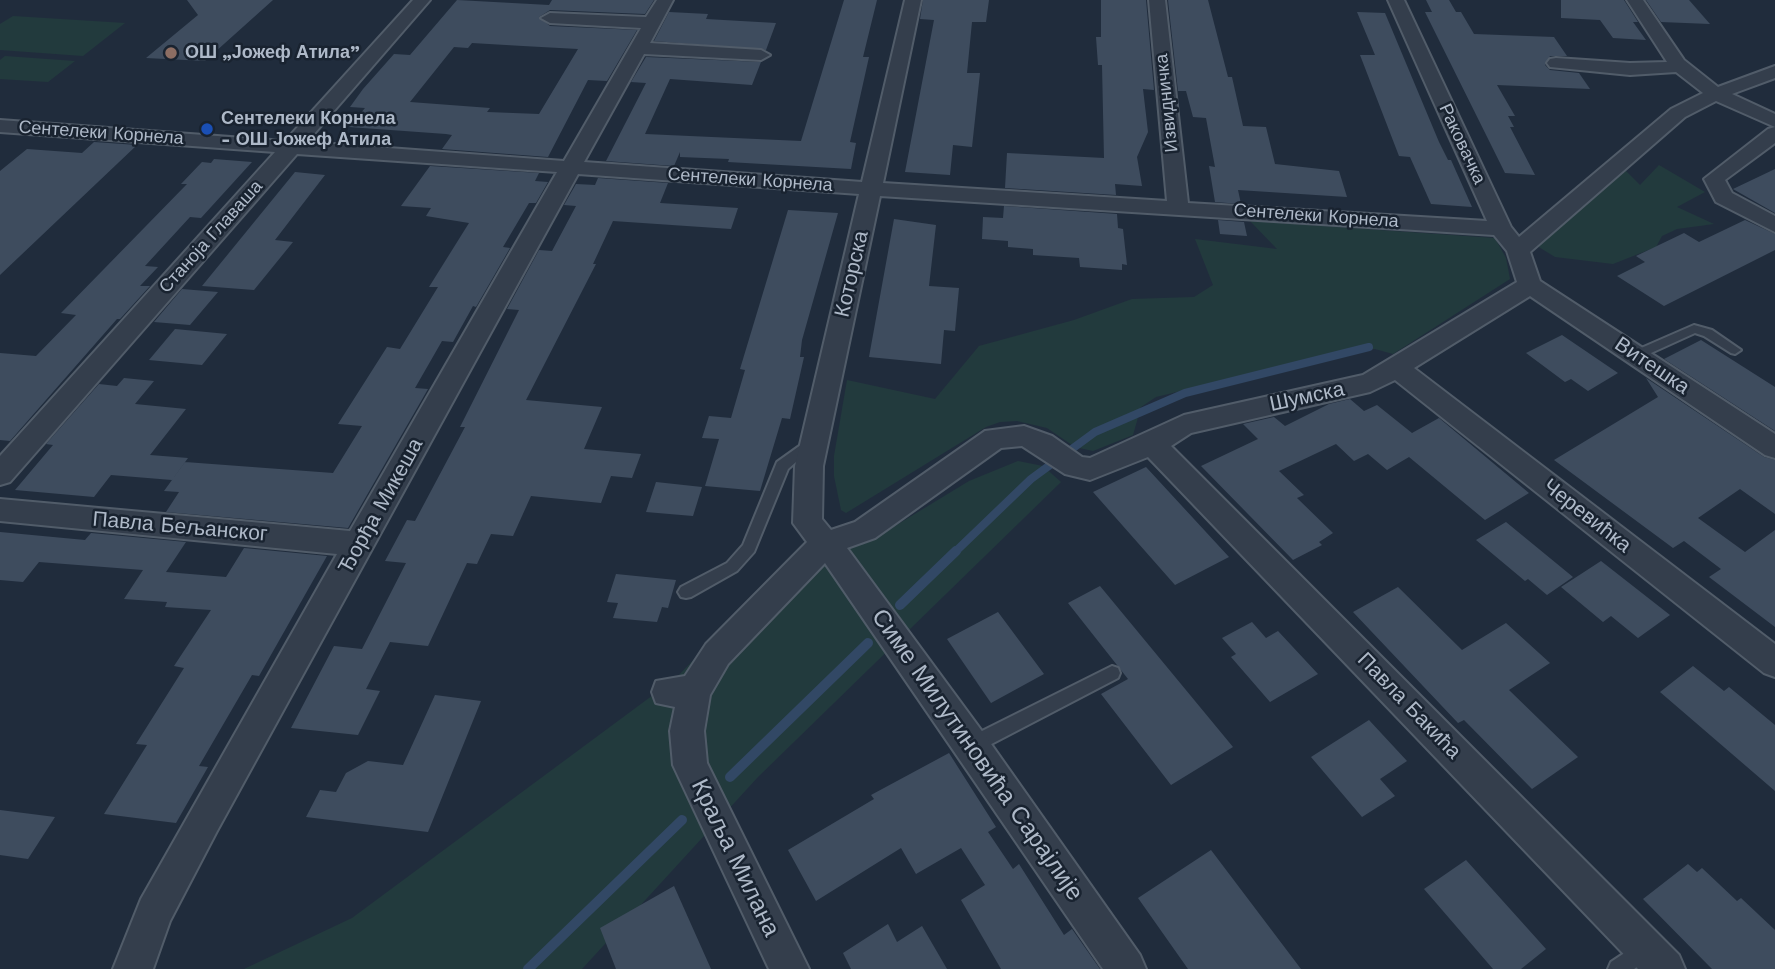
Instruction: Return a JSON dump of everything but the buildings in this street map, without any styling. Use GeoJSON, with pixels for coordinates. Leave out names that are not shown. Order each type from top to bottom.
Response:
{"type":"FeatureCollection","features":[{"type":"Feature","properties":{"kind":"street","name":"Станоја Главаша"},"geometry":{"type":"LineString","coordinates":[[0,474],[422,0]]}},
{"type":"Feature","properties":{"kind":"street","name":"Которска"},"geometry":{"type":"LineString","coordinates":[[824,544],[807,523],[809,466],[913,0]]}},
{"type":"Feature","properties":{"kind":"street","name":"Извидничка"},"geometry":{"type":"LineString","coordinates":[[1157,0],[1178,207]]}},
{"type":"Feature","properties":{"kind":"street","name":"Раковачка"},"geometry":{"type":"LineString","coordinates":[[1396,0],[1501,229],[1518,250],[1530,285]]}},
{"type":"Feature","properties":{"kind":"street"},"geometry":{"type":"LineString","coordinates":[[1635,0],[1677,65],[1774,131],[1714,178],[1724,197],[1775,225]]}},
{"type":"Feature","properties":{"kind":"street","name":"Ђорђа Микеша"},"geometry":{"type":"LineString","coordinates":[[550,18],[659,11]]}},
{"type":"Feature","properties":{"kind":"street","name":"Ђорђа Микеша"},"geometry":{"type":"LineString","coordinates":[[133,969],[154,912],[198,830],[659,11]]}},
{"type":"Feature","properties":{"kind":"street"},"geometry":{"type":"LineString","coordinates":[[639,48],[761,55]]}},
{"type":"Feature","properties":{"kind":"street"},"geometry":{"type":"LineString","coordinates":[[1556,63],[1630,69],[1670,68],[1677,65]]}},
{"type":"Feature","properties":{"kind":"street"},"geometry":{"type":"LineString","coordinates":[[1518,250],[1678,113],[1716,94],[1775,72]]}},
{"type":"Feature","properties":{"kind":"street","name":"Сентелеки Корнела"},"geometry":{"type":"LineString","coordinates":[[0,126],[872,189],[1501,229]]}},
{"type":"Feature","properties":{"kind":"street"},"geometry":{"type":"LineString","coordinates":[[0,145],[23,127]]}},
{"type":"Feature","properties":{"kind":"street","name":"Витешка"},"geometry":{"type":"LineString","coordinates":[[1530,285],[1775,448]]}},
{"type":"Feature","properties":{"kind":"street","name":"Шумска"},"geometry":{"type":"LineString","coordinates":[[824,544],[865,530],[995,438],[1024,436],[1075,467],[1090,469],[1152,444],[1184,425],[1370,383],[1398,369],[1530,285]]}},
{"type":"Feature","properties":{"kind":"street","name":"Черевићка"},"geometry":{"type":"LineString","coordinates":[[1398,369],[1775,663]]}},
{"type":"Feature","properties":{"kind":"street","name":"Павла Бакића"},"geometry":{"type":"LineString","coordinates":[[1152,444],[1655,959]]}},
{"type":"Feature","properties":{"kind":"street","name":"Павла Бељанског"},"geometry":{"type":"LineString","coordinates":[[0,510],[360,544]]}},
{"type":"Feature","properties":{"kind":"street","name":"Краља Милана"},"geometry":{"type":"LineString","coordinates":[[789,969],[690,765],[681,691],[824,544]]}},
{"type":"Feature","properties":{"kind":"street","name":"Симе Милутиновића Сарајлије"},"geometry":{"type":"LineString","coordinates":[[824,544],[972,745],[1126,969]]}},
{"type":"Feature","properties":{"kind":"lane"},"geometry":{"type":"LineString","coordinates":[[1636,355],[1694,329],[1708,333],[1735,350]]}},
{"type":"Feature","properties":{"kind":"lane"},"geometry":{"type":"LineString","coordinates":[[686,592],[732,568],[749,548],[782,466],[816,439]]}},
{"type":"Feature","properties":{"kind":"lane"},"geometry":{"type":"LineString","coordinates":[[972,745],[1112,673]]}},
{"type":"Feature","properties":{"kind":"lane"},"geometry":{"type":"LineString","coordinates":[[1618,969],[1655,959]]}},
{"type":"Feature","properties":{"kind":"green space"},"geometry":{"type":"Polygon","coordinates":[[[13,16],[125,23],[83,56],[0,50],[0,24],[13,16]]]}},
{"type":"Feature","properties":{"kind":"green space"},"geometry":{"type":"Polygon","coordinates":[[[5,56],[75,61],[48,82],[0,79],[0,60],[5,56]]]}},
{"type":"Feature","properties":{"kind":"green space"},"geometry":{"type":"Polygon","coordinates":[[[1618,163],[1640,185],[1659,165],[1705,192],[1677,207],[1714,224],[1677,229],[1662,236],[1656,247],[1613,264],[1555,257],[1529,241],[1618,163]]]}},
{"type":"Feature","properties":{"kind":"green space"},"geometry":{"type":"Polygon","coordinates":[[[1250,221],[1495,238],[1506,258],[1510,279],[1393,354],[1375,349],[1354,349],[1156,397],[1141,407],[1133,435],[1093,451],[1075,447],[1047,428],[1017,421],[1000,422],[986,427],[846,513],[841,510],[834,476],[834,456],[847,380],[935,399],[979,346],[1074,320],[1132,299],[1194,297],[1213,285],[1195,239],[1277,249],[1250,221]]]}},
{"type":"Feature","properties":{"kind":"green space"},"geometry":{"type":"Polygon","coordinates":[[[1018,461],[1043,466],[1061,482],[758,777],[582,969],[244,969],[352,918],[676,678],[799,550],[872,540],[969,481],[1018,461]]]}},
{"type":"Feature","properties":{"kind":"waterway"},"geometry":{"type":"LineString","coordinates":[[954,553],[1031,479],[1095,432],[1185,393],[1369,347]]}},
{"type":"Feature","properties":{"kind":"waterway"},"geometry":{"type":"LineString","coordinates":[[900,605],[956,551]]}},
{"type":"Feature","properties":{"kind":"waterway"},"geometry":{"type":"LineString","coordinates":[[730,777],[868,643]]}},
{"type":"Feature","properties":{"kind":"waterway"},"geometry":{"type":"LineString","coordinates":[[528,969],[682,820]]}},
{"type":"Feature","properties":{"kind":"place","name":"ОШ „Јожеф Атила”"},"geometry":{"type":"Point","coordinates":[171,53]}},
{"type":"Feature","properties":{"kind":"place","name":"Сентелеки Корнела - ОШ Јожеф Атила"},"geometry":{"type":"Point","coordinates":[207,129]}}]}
